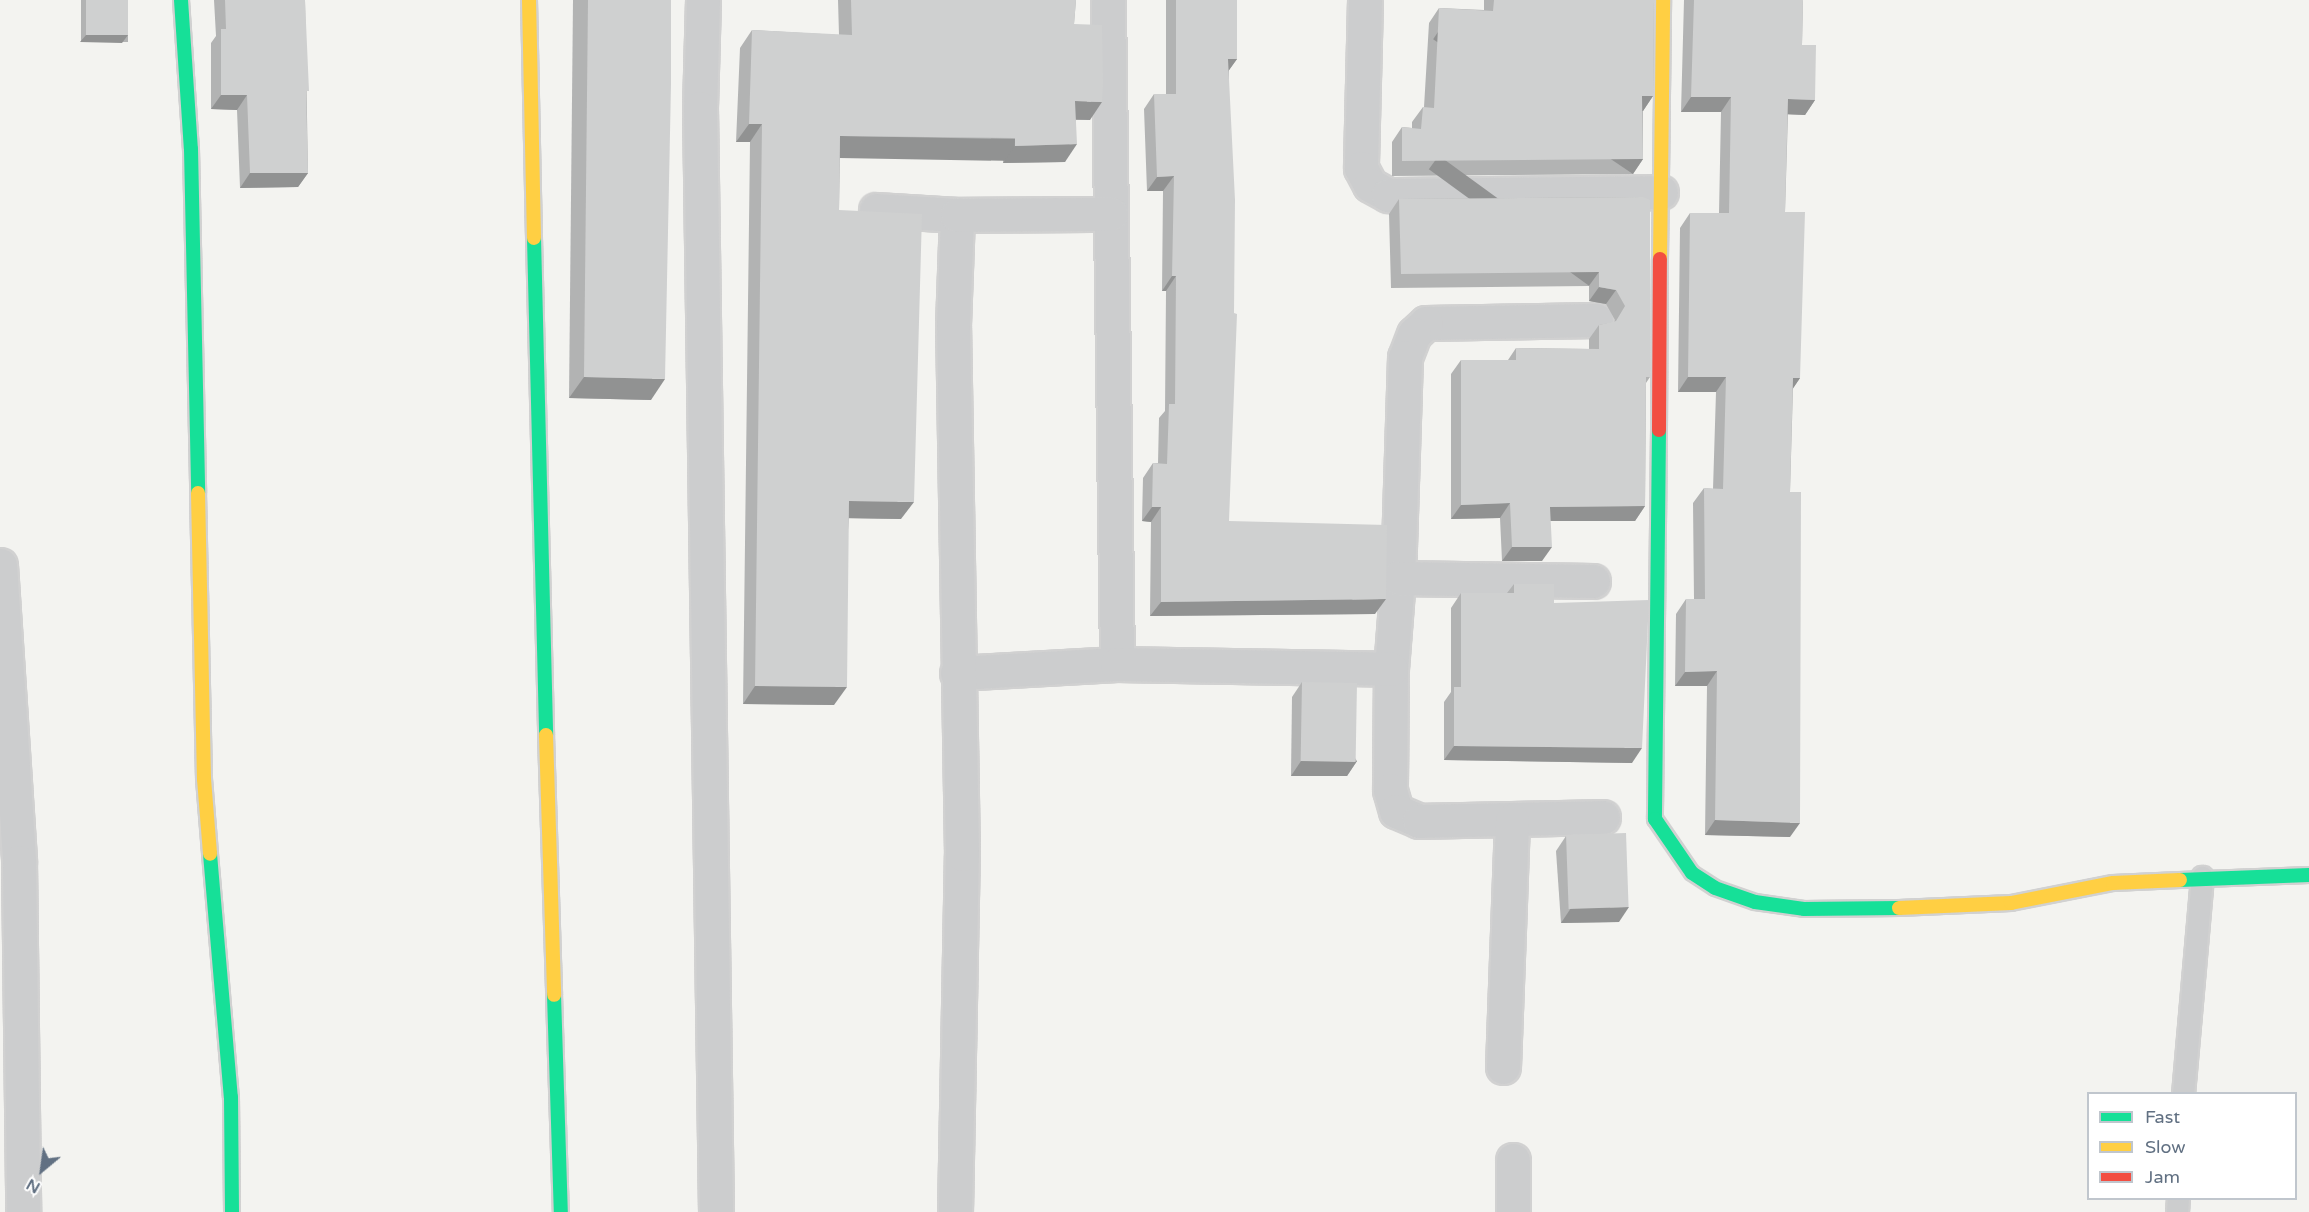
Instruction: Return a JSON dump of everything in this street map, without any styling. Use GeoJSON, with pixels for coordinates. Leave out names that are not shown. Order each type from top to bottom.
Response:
{"type":"FeatureCollection","features":[{"type":"Feature","properties":{"kind":"street"},"geometry":{"type":"LineString","coordinates":[[181,0],[191,150],[204,779],[231,1097],[232,1212]]}},
{"type":"Feature","properties":{"kind":"street"},"geometry":{"type":"LineString","coordinates":[[530,0],[541,575],[561,1212]]}},
{"type":"Feature","properties":{"kind":"street"},"geometry":{"type":"LineString","coordinates":[[703,0],[700,108],[716,1212]]}},
{"type":"Feature","properties":{"kind":"street"},"geometry":{"type":"LineString","coordinates":[[1108,0],[1117,664]]}},
{"type":"Feature","properties":{"kind":"street"},"geometry":{"type":"LineString","coordinates":[[1365,0],[1361,168],[1370,184],[1388,195],[1661,192]]}},
{"type":"Feature","properties":{"kind":"street"},"geometry":{"type":"LineString","coordinates":[[1663,0],[1655,819],[1692,873],[1715,888],[1755,902],[1804,909],[1956,908],[2011,903],[2113,883],[2202,877],[2309,875]]}},
{"type":"Feature","properties":{"kind":"street"},"geometry":{"type":"LineString","coordinates":[[876,210],[957,215],[1111,214]]}},
{"type":"Feature","properties":{"kind":"street"},"geometry":{"type":"LineString","coordinates":[[956,1212],[962,854],[957,673],[953,336],[957,215]]}},
{"type":"Feature","properties":{"kind":"street"},"geometry":{"type":"LineString","coordinates":[[1596,320],[1426,323],[1414,334],[1405,357],[1398,578],[1390,669],[1390,790],[1396,811],[1419,820],[1603,817]]}},
{"type":"Feature","properties":{"kind":"street"},"geometry":{"type":"LineString","coordinates":[[0,565],[19,862],[23,1212]]}},
{"type":"Feature","properties":{"kind":"street"},"geometry":{"type":"LineString","coordinates":[[1398,578],[1593,581]]}},
{"type":"Feature","properties":{"kind":"street"},"geometry":{"type":"LineString","coordinates":[[957,673],[1117,664],[1390,669]]}},
{"type":"Feature","properties":{"kind":"street"},"geometry":{"type":"LineString","coordinates":[[1503,1067],[1512,820]]}},
{"type":"Feature","properties":{"kind":"street"},"geometry":{"type":"LineString","coordinates":[[1513,1212],[1514,1160]]}},
{"type":"Feature","properties":{"kind":"lane"},"geometry":{"type":"LineString","coordinates":[[2183,1092],[2202,877]]}},
{"type":"Feature","properties":{"kind":"building"},"geometry":{"type":"Polygon","coordinates":[[[86,0],[128,0],[128,35],[86,35],[86,0]]]}},
{"type":"Feature","properties":{"kind":"building"},"geometry":{"type":"Polygon","coordinates":[[[225,0],[305,0],[309,91],[306,91],[308,173],[250,173],[247,95],[221,95],[221,29],[226,29],[225,0]]]}},
{"type":"Feature","properties":{"kind":"building"},"geometry":{"type":"Polygon","coordinates":[[[588,0],[671,0],[665,379],[584,377],[588,0]]]}},
{"type":"Feature","properties":{"kind":"building"},"geometry":{"type":"Polygon","coordinates":[[[851,0],[1076,0],[1074,24],[1102,25],[1102,102],[1075,101],[1077,144],[1015,146],[1015,138],[840,136],[839,210],[922,214],[914,502],[849,501],[847,687],[755,686],[762,124],[749,124],[752,30],[852,35],[851,0]]]}},
{"type":"Feature","properties":{"kind":"building"},"geometry":{"type":"Polygon","coordinates":[[[1176,0],[1237,0],[1237,59],[1228,59],[1235,200],[1234,313],[1237,314],[1229,521],[1387,525],[1386,599],[1161,602],[1161,507],[1152,507],[1153,463],[1167,464],[1169,404],[1175,404],[1176,276],[1172,276],[1174,176],[1157,177],[1154,94],[1176,94],[1176,0]]]}},
{"type":"Feature","properties":{"kind":"building"},"geometry":{"type":"Polygon","coordinates":[[[1494,0],[1654,0],[1653,96],[1642,96],[1643,159],[1402,161],[1402,127],[1421,129],[1423,107],[1434,108],[1439,8],[1493,11],[1494,0]]]}},
{"type":"Feature","properties":{"kind":"building"},"geometry":{"type":"Polygon","coordinates":[[[1694,0],[1803,0],[1802,45],[1816,45],[1815,100],[1788,99],[1785,212],[1805,212],[1800,378],[1793,378],[1790,492],[1801,492],[1800,823],[1715,820],[1717,671],[1685,672],[1686,599],[1705,599],[1704,488],[1723,489],[1726,377],[1688,377],[1690,213],[1729,213],[1731,97],[1691,97],[1694,0]]]}},
{"type":"Feature","properties":{"kind":"building"},"geometry":{"type":"Polygon","coordinates":[[[1643,197],[1650,200],[1650,377],[1646,377],[1645,506],[1550,507],[1552,547],[1512,547],[1510,503],[1461,505],[1461,360],[1516,360],[1516,348],[1599,349],[1599,325],[1616,321],[1625,306],[1616,290],[1599,287],[1599,272],[1401,274],[1399,199],[1643,197]]]}},
{"type":"Feature","properties":{"kind":"building"},"geometry":{"type":"Polygon","coordinates":[[[1514,584],[1554,584],[1554,603],[1649,600],[1642,748],[1454,746],[1454,687],[1461,687],[1461,593],[1514,593],[1514,584]]]}},
{"type":"Feature","properties":{"kind":"building"},"geometry":{"type":"Polygon","coordinates":[[[1302,682],[1357,683],[1356,762],[1301,761],[1302,682]]]}},
{"type":"Feature","properties":{"kind":"building"},"geometry":{"type":"Polygon","coordinates":[[[1626,833],[1629,907],[1569,909],[1566,835],[1626,833]]]}},
{"type":"Feature","properties":{"kind":"traffic: fast"},"geometry":{"type":"LineString","coordinates":[[181,0],[191,149],[198,493]]}},
{"type":"Feature","properties":{"kind":"traffic: fast"},"geometry":{"type":"LineString","coordinates":[[534,238],[546,735]]}},
{"type":"Feature","properties":{"kind":"traffic: fast"},"geometry":{"type":"LineString","coordinates":[[1659,430],[1655,819],[1692,873],[1715,888],[1755,902],[1804,909],[1899,908]]}},
{"type":"Feature","properties":{"kind":"traffic: fast"},"geometry":{"type":"LineString","coordinates":[[210,854],[231,1097],[232,1212]]}},
{"type":"Feature","properties":{"kind":"traffic: fast"},"geometry":{"type":"LineString","coordinates":[[2180,880],[2309,875]]}},
{"type":"Feature","properties":{"kind":"traffic: fast"},"geometry":{"type":"LineString","coordinates":[[554,995],[561,1212]]}},
{"type":"Feature","properties":{"kind":"traffic: slow"},"geometry":{"type":"LineString","coordinates":[[529,0],[534,238]]}},
{"type":"Feature","properties":{"kind":"traffic: slow"},"geometry":{"type":"LineString","coordinates":[[1660,259],[1663,0]]}},
{"type":"Feature","properties":{"kind":"traffic: slow"},"geometry":{"type":"LineString","coordinates":[[198,493],[204,779],[210,854]]}},
{"type":"Feature","properties":{"kind":"traffic: slow"},"geometry":{"type":"LineString","coordinates":[[546,735],[554,995]]}},
{"type":"Feature","properties":{"kind":"traffic: slow"},"geometry":{"type":"LineString","coordinates":[[1899,908],[2011,903],[2113,883],[2180,880]]}},
{"type":"Feature","properties":{"kind":"traffic: jam"},"geometry":{"type":"LineString","coordinates":[[1659,430],[1660,259]]}}]}
